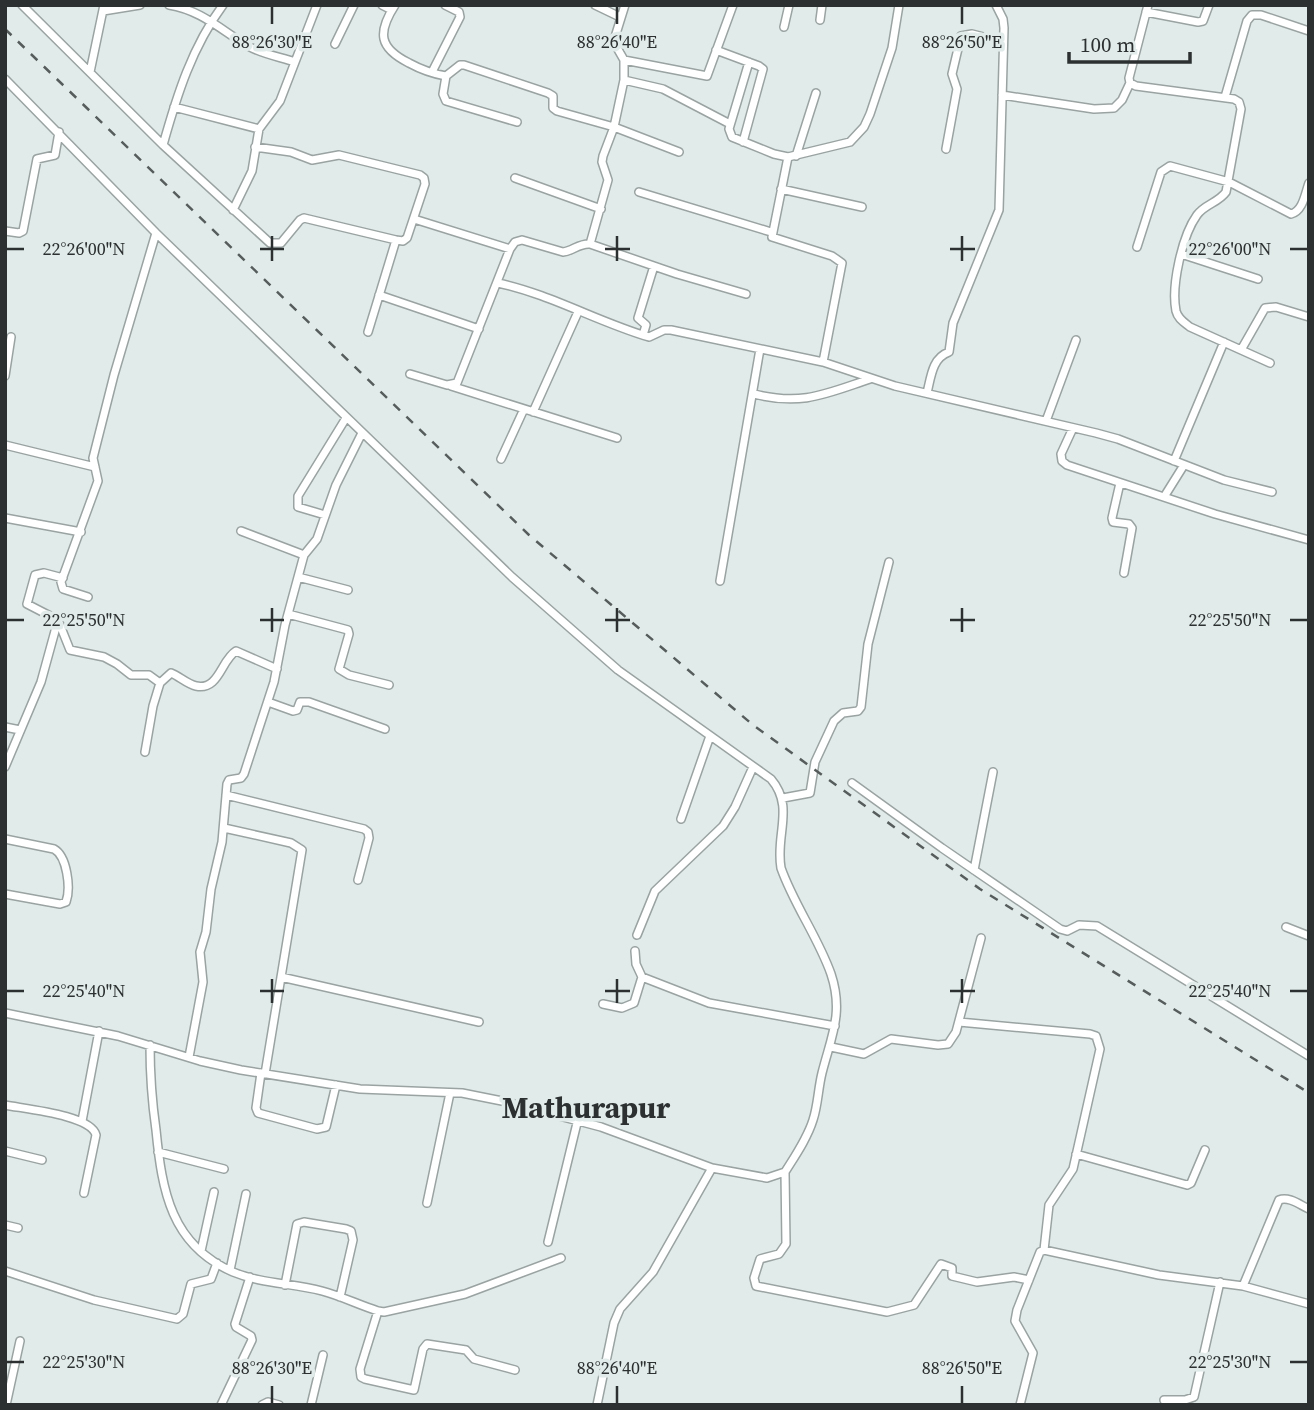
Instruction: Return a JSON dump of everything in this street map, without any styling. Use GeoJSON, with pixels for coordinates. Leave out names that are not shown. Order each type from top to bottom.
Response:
{"type":"FeatureCollection","features":[{"type":"Feature","properties":{"kind":"street"},"geometry":{"type":"LineString","coordinates":[[22,5],[163,145],[270,243],[281,243],[304,218],[396,240],[403,241],[407,237],[425,184],[425,178],[420,175],[339,155],[312,160],[290,152],[255,148]]}},
{"type":"Feature","properties":{"kind":"street"},"geometry":{"type":"LineString","coordinates":[[90,72],[103,8],[140,5]]}},
{"type":"Feature","properties":{"kind":"street"},"geometry":{"type":"LineString","coordinates":[[169,5],[212,20],[251,47],[295,62]]}},
{"type":"Feature","properties":{"kind":"street"},"geometry":{"type":"LineString","coordinates":[[163,145],[199,41],[223,5]]}},
{"type":"Feature","properties":{"kind":"street"},"geometry":{"type":"LineString","coordinates":[[233,210],[252,172],[259,129],[276,110],[317,5]]}},
{"type":"Feature","properties":{"kind":"street"},"geometry":{"type":"LineString","coordinates":[[335,44],[354,5]]}},
{"type":"Feature","properties":{"kind":"street"},"geometry":{"type":"LineString","coordinates":[[382,5],[393,7],[386,19],[383,33],[385,44],[402,60],[446,76]]}},
{"type":"Feature","properties":{"kind":"street"},"geometry":{"type":"LineString","coordinates":[[432,72],[460,17],[459,12],[445,5]]}},
{"type":"Feature","properties":{"kind":"street"},"geometry":{"type":"LineString","coordinates":[[595,5],[620,17]]}},
{"type":"Feature","properties":{"kind":"street"},"geometry":{"type":"LineString","coordinates":[[590,244],[608,180],[602,162],[603,156],[614,127],[624,80],[624,60],[616,46],[615,37],[625,5]]}},
{"type":"Feature","properties":{"kind":"street"},"geometry":{"type":"LineString","coordinates":[[624,60],[707,76],[733,5]]}},
{"type":"Feature","properties":{"kind":"street"},"geometry":{"type":"LineString","coordinates":[[784,27],[789,5]]}},
{"type":"Feature","properties":{"kind":"street"},"geometry":{"type":"LineString","coordinates":[[820,20],[822,5]]}},
{"type":"Feature","properties":{"kind":"street"},"geometry":{"type":"LineString","coordinates":[[749,62],[729,134],[774,154],[792,156],[850,142],[864,127],[892,48],[898,5]]}},
{"type":"Feature","properties":{"kind":"street"},"geometry":{"type":"LineString","coordinates":[[927,393],[936,361],[949,352],[953,323],[999,210],[1003,19],[996,5]]}},
{"type":"Feature","properties":{"kind":"street"},"geometry":{"type":"LineString","coordinates":[[1002,95],[1094,109],[1114,108],[1122,100],[1130,83],[1147,8],[1198,22],[1203,21],[1209,5]]}},
{"type":"Feature","properties":{"kind":"street"},"geometry":{"type":"LineString","coordinates":[[1225,97],[1254,5]]}},
{"type":"Feature","properties":{"kind":"street"},"geometry":{"type":"LineString","coordinates":[[1252,15],[1261,15],[1309,31]]}},
{"type":"Feature","properties":{"kind":"street"},"geometry":{"type":"LineString","coordinates":[[946,149],[957,89],[952,74],[961,36],[972,34],[1003,42]]}},
{"type":"Feature","properties":{"kind":"street"},"geometry":{"type":"LineString","coordinates":[[716,50],[759,66],[763,73],[743,142]]}},
{"type":"Feature","properties":{"kind":"street"},"geometry":{"type":"LineString","coordinates":[[517,122],[446,101],[443,94],[446,76],[464,65],[548,93],[553,96],[554,108],[557,111],[614,127],[679,152]]}},
{"type":"Feature","properties":{"kind":"street"},"geometry":{"type":"LineString","coordinates":[[5,79],[156,233],[502,568],[618,670],[771,779],[780,790],[784,811],[779,855],[781,868],[832,977],[837,1011],[831,1047],[821,1075],[814,1118],[785,1172],[786,1244],[779,1254],[760,1259],[754,1278],[756,1286],[887,1312],[915,1305],[941,1264],[952,1268],[952,1276],[977,1282],[1014,1277],[1029,1280]]}},
{"type":"Feature","properties":{"kind":"street"},"geometry":{"type":"LineString","coordinates":[[624,80],[663,89],[730,124]]}},
{"type":"Feature","properties":{"kind":"street"},"geometry":{"type":"LineString","coordinates":[[1130,83],[1225,97],[1239,102],[1241,109],[1226,192],[1220,200],[1206,206],[1197,215],[1188,233],[1181,254],[1176,311],[1180,320],[1270,363]]}},
{"type":"Feature","properties":{"kind":"street"},"geometry":{"type":"LineString","coordinates":[[816,93],[781,189],[771,232],[772,237],[778,240],[832,256],[842,263],[823,362]]}},
{"type":"Feature","properties":{"kind":"street"},"geometry":{"type":"LineString","coordinates":[[174,107],[259,129]]}},
{"type":"Feature","properties":{"kind":"street"},"geometry":{"type":"LineString","coordinates":[[5,231],[23,231],[37,159],[55,155],[59,132]]}},
{"type":"Feature","properties":{"kind":"street"},"geometry":{"type":"LineString","coordinates":[[1137,247],[1161,172],[1165,168],[1177,167],[1228,182],[1291,214],[1297,213],[1301,207],[1309,183]]}},
{"type":"Feature","properties":{"kind":"street"},"geometry":{"type":"LineString","coordinates":[[515,177],[601,209]]}},
{"type":"Feature","properties":{"kind":"street"},"geometry":{"type":"LineString","coordinates":[[781,189],[862,207]]}},
{"type":"Feature","properties":{"kind":"street"},"geometry":{"type":"LineString","coordinates":[[639,192],[771,232]]}},
{"type":"Feature","properties":{"kind":"street"},"geometry":{"type":"LineString","coordinates":[[414,219],[510,249]]}},
{"type":"Feature","properties":{"kind":"street"},"geometry":{"type":"LineString","coordinates":[[88,597],[62,589],[63,578],[98,481],[93,458],[156,233]]}},
{"type":"Feature","properties":{"kind":"street"},"geometry":{"type":"LineString","coordinates":[[368,332],[396,240]]}},
{"type":"Feature","properties":{"kind":"street"},"geometry":{"type":"LineString","coordinates":[[447,385],[454,385],[460,378],[515,242],[522,240],[563,252],[578,245],[590,244],[746,294]]}},
{"type":"Feature","properties":{"kind":"street"},"geometry":{"type":"LineString","coordinates":[[1181,254],[1258,279]]}},
{"type":"Feature","properties":{"kind":"street"},"geometry":{"type":"LineString","coordinates":[[643,335],[646,325],[638,318],[654,266]]}},
{"type":"Feature","properties":{"kind":"street"},"geometry":{"type":"LineString","coordinates":[[498,283],[643,335],[655,336],[664,330],[671,330],[823,362],[870,379],[1118,439],[1224,480],[1272,492]]}},
{"type":"Feature","properties":{"kind":"street"},"geometry":{"type":"LineString","coordinates":[[379,295],[479,330]]}},
{"type":"Feature","properties":{"kind":"street"},"geometry":{"type":"LineString","coordinates":[[1241,349],[1265,308],[1276,307],[1309,317]]}},
{"type":"Feature","properties":{"kind":"street"},"geometry":{"type":"LineString","coordinates":[[533,412],[578,312]]}},
{"type":"Feature","properties":{"kind":"street"},"geometry":{"type":"LineString","coordinates":[[5,376],[11,337]]}},
{"type":"Feature","properties":{"kind":"street"},"geometry":{"type":"LineString","coordinates":[[1046,421],[1076,340]]}},
{"type":"Feature","properties":{"kind":"street"},"geometry":{"type":"LineString","coordinates":[[1174,461],[1224,342]]}},
{"type":"Feature","properties":{"kind":"street"},"geometry":{"type":"LineString","coordinates":[[720,581],[760,349]]}},
{"type":"Feature","properties":{"kind":"street"},"geometry":{"type":"LineString","coordinates":[[410,374],[617,438]]}},
{"type":"Feature","properties":{"kind":"street"},"geometry":{"type":"LineString","coordinates":[[754,394],[798,400],[870,379]]}},
{"type":"Feature","properties":{"kind":"street"},"geometry":{"type":"LineString","coordinates":[[501,458],[524,409]]}},
{"type":"Feature","properties":{"kind":"street"},"geometry":{"type":"LineString","coordinates":[[325,515],[298,507],[296,502],[346,418]]}},
{"type":"Feature","properties":{"kind":"street"},"geometry":{"type":"LineString","coordinates":[[1073,428],[1061,454],[1062,461],[1067,465],[1215,514],[1309,540]]}},
{"type":"Feature","properties":{"kind":"street"},"geometry":{"type":"LineString","coordinates":[[189,1057],[204,982],[200,952],[224,828],[229,780],[239,780],[244,774],[268,702],[304,555],[317,539],[335,485],[362,433]]}},
{"type":"Feature","properties":{"kind":"street"},"geometry":{"type":"LineString","coordinates":[[5,445],[95,467]]}},
{"type":"Feature","properties":{"kind":"street"},"geometry":{"type":"LineString","coordinates":[[1164,498],[1184,465]]}},
{"type":"Feature","properties":{"kind":"street"},"geometry":{"type":"LineString","coordinates":[[1120,483],[1113,522],[1129,524],[1132,527],[1124,573]]}},
{"type":"Feature","properties":{"kind":"street"},"geometry":{"type":"LineString","coordinates":[[5,518],[81,532]]}},
{"type":"Feature","properties":{"kind":"street"},"geometry":{"type":"LineString","coordinates":[[241,531],[304,555]]}},
{"type":"Feature","properties":{"kind":"street"},"geometry":{"type":"LineString","coordinates":[[783,798],[810,793],[815,762],[834,721],[843,713],[858,711],[861,707],[868,644],[888,562]]}},
{"type":"Feature","properties":{"kind":"street"},"geometry":{"type":"LineString","coordinates":[[63,578],[44,573],[35,575],[27,599],[29,607],[55,616],[70,650],[104,657],[131,675],[149,675],[160,682]]}},
{"type":"Feature","properties":{"kind":"street"},"geometry":{"type":"LineString","coordinates":[[298,577],[348,590]]}},
{"type":"Feature","properties":{"kind":"street"},"geometry":{"type":"LineString","coordinates":[[288,614],[348,630],[339,669],[349,675],[389,685]]}},
{"type":"Feature","properties":{"kind":"street"},"geometry":{"type":"LineString","coordinates":[[5,767],[41,682],[58,620]]}},
{"type":"Feature","properties":{"kind":"street"},"geometry":{"type":"LineString","coordinates":[[145,752],[160,682],[171,673],[193,685],[206,686],[214,680],[231,654],[236,651],[277,669]]}},
{"type":"Feature","properties":{"kind":"street"},"geometry":{"type":"LineString","coordinates":[[268,702],[293,711],[297,710],[300,702],[309,702],[385,729]]}},
{"type":"Feature","properties":{"kind":"street"},"geometry":{"type":"LineString","coordinates":[[5,727],[20,730]]}},
{"type":"Feature","properties":{"kind":"street"},"geometry":{"type":"LineString","coordinates":[[681,819],[710,736]]}},
{"type":"Feature","properties":{"kind":"street"},"geometry":{"type":"LineString","coordinates":[[637,935],[655,891],[723,826],[753,767]]}},
{"type":"Feature","properties":{"kind":"street"},"geometry":{"type":"LineString","coordinates":[[974,870],[993,772]]}},
{"type":"Feature","properties":{"kind":"street"},"geometry":{"type":"LineString","coordinates":[[852,783],[1060,929],[1067,931],[1087,924],[1104,929],[1190,985],[1309,1056]]}},
{"type":"Feature","properties":{"kind":"street"},"geometry":{"type":"LineString","coordinates":[[226,795],[368,832],[369,838],[358,880]]}},
{"type":"Feature","properties":{"kind":"street"},"geometry":{"type":"LineString","coordinates":[[224,828],[291,843],[302,850],[256,1108],[258,1113],[317,1129],[326,1127],[336,1085]]}},
{"type":"Feature","properties":{"kind":"street"},"geometry":{"type":"LineString","coordinates":[[5,839],[54,849],[60,853],[64,863],[68,897],[66,902],[60,904],[5,894]]}},
{"type":"Feature","properties":{"kind":"street"},"geometry":{"type":"LineString","coordinates":[[1286,927],[1309,936]]}},
{"type":"Feature","properties":{"kind":"street"},"geometry":{"type":"LineString","coordinates":[[831,1047],[864,1054],[891,1039],[943,1045],[952,1040],[981,938]]}},
{"type":"Feature","properties":{"kind":"street"},"geometry":{"type":"LineString","coordinates":[[635,951],[636,964],[642,976],[709,1003],[835,1026]]}},
{"type":"Feature","properties":{"kind":"street"},"geometry":{"type":"LineString","coordinates":[[281,976],[479,1022]]}},
{"type":"Feature","properties":{"kind":"street"},"geometry":{"type":"LineString","coordinates":[[603,1004],[622,1008],[634,1003],[642,976]]}},
{"type":"Feature","properties":{"kind":"street"},"geometry":{"type":"LineString","coordinates":[[5,1013],[99,1031],[189,1057],[263,1073],[374,1090],[450,1093],[507,1102],[578,1119],[712,1168],[767,1178],[785,1172]]}},
{"type":"Feature","properties":{"kind":"street"},"geometry":{"type":"LineString","coordinates":[[959,1022],[1096,1036],[1100,1049],[1070,1175],[1052,1197],[1044,1250],[1040,1252],[1017,1310],[1015,1321],[1033,1353],[1020,1405]]}},
{"type":"Feature","properties":{"kind":"street"},"geometry":{"type":"LineString","coordinates":[[82,1121],[99,1031]]}},
{"type":"Feature","properties":{"kind":"street"},"geometry":{"type":"LineString","coordinates":[[150,1045],[150,1086],[158,1152],[163,1184],[174,1216],[182,1231],[201,1251],[230,1270],[285,1285],[322,1291],[378,1311],[465,1294],[561,1258]]}},
{"type":"Feature","properties":{"kind":"street"},"geometry":{"type":"LineString","coordinates":[[427,1203],[450,1093]]}},
{"type":"Feature","properties":{"kind":"street"},"geometry":{"type":"LineString","coordinates":[[5,1105],[89,1124],[96,1135],[84,1193]]}},
{"type":"Feature","properties":{"kind":"street"},"geometry":{"type":"LineString","coordinates":[[548,1242],[578,1119]]}},
{"type":"Feature","properties":{"kind":"street"},"geometry":{"type":"LineString","coordinates":[[1076,1154],[1187,1185],[1191,1183],[1205,1150]]}},
{"type":"Feature","properties":{"kind":"street"},"geometry":{"type":"LineString","coordinates":[[5,1151],[42,1160]]}},
{"type":"Feature","properties":{"kind":"street"},"geometry":{"type":"LineString","coordinates":[[158,1152],[224,1169]]}},
{"type":"Feature","properties":{"kind":"street"},"geometry":{"type":"LineString","coordinates":[[597,1405],[617,1316],[629,1298],[653,1272],[712,1168]]}},
{"type":"Feature","properties":{"kind":"street"},"geometry":{"type":"LineString","coordinates":[[201,1251],[214,1192]]}},
{"type":"Feature","properties":{"kind":"street"},"geometry":{"type":"LineString","coordinates":[[230,1270],[246,1194]]}},
{"type":"Feature","properties":{"kind":"street"},"geometry":{"type":"LineString","coordinates":[[1243,1286],[1279,1200],[1291,1200],[1309,1209]]}},
{"type":"Feature","properties":{"kind":"street"},"geometry":{"type":"LineString","coordinates":[[285,1285],[296,1224],[304,1222],[346,1229],[351,1231],[353,1240],[340,1297]]}},
{"type":"Feature","properties":{"kind":"street"},"geometry":{"type":"LineString","coordinates":[[5,1225],[18,1228]]}},
{"type":"Feature","properties":{"kind":"street"},"geometry":{"type":"LineString","coordinates":[[1044,1250],[1159,1275],[1243,1286],[1309,1304]]}},
{"type":"Feature","properties":{"kind":"street"},"geometry":{"type":"LineString","coordinates":[[5,1271],[94,1300],[177,1320],[183,1314],[189,1286],[211,1279],[217,1263]]}},
{"type":"Feature","properties":{"kind":"street"},"geometry":{"type":"LineString","coordinates":[[221,1405],[251,1339],[251,1336],[235,1324],[250,1277]]}},
{"type":"Feature","properties":{"kind":"street"},"geometry":{"type":"LineString","coordinates":[[1164,1400],[1194,1397],[1220,1282]]}},
{"type":"Feature","properties":{"kind":"street"},"geometry":{"type":"LineString","coordinates":[[378,1311],[360,1369],[361,1377],[365,1379],[414,1390],[423,1349],[427,1344],[467,1350],[474,1359],[515,1370]]}},
{"type":"Feature","properties":{"kind":"street"},"geometry":{"type":"LineString","coordinates":[[6,1405],[20,1341]]}},
{"type":"Feature","properties":{"kind":"street"},"geometry":{"type":"LineString","coordinates":[[311,1405],[323,1354]]}},
{"type":"Feature","properties":{"kind":"street"},"geometry":{"type":"LineString","coordinates":[[262,1405],[268,1402],[279,1405]]}},
{"type":"Feature","properties":{"kind":"railway"},"geometry":{"type":"LineString","coordinates":[[5,29],[529,535],[753,725],[980,889],[1309,1093]]}},
{"type":"Feature","properties":{"kind":"district","name":"Mathurapur"},"geometry":{"type":"Point","coordinates":[586,1107]}}]}
